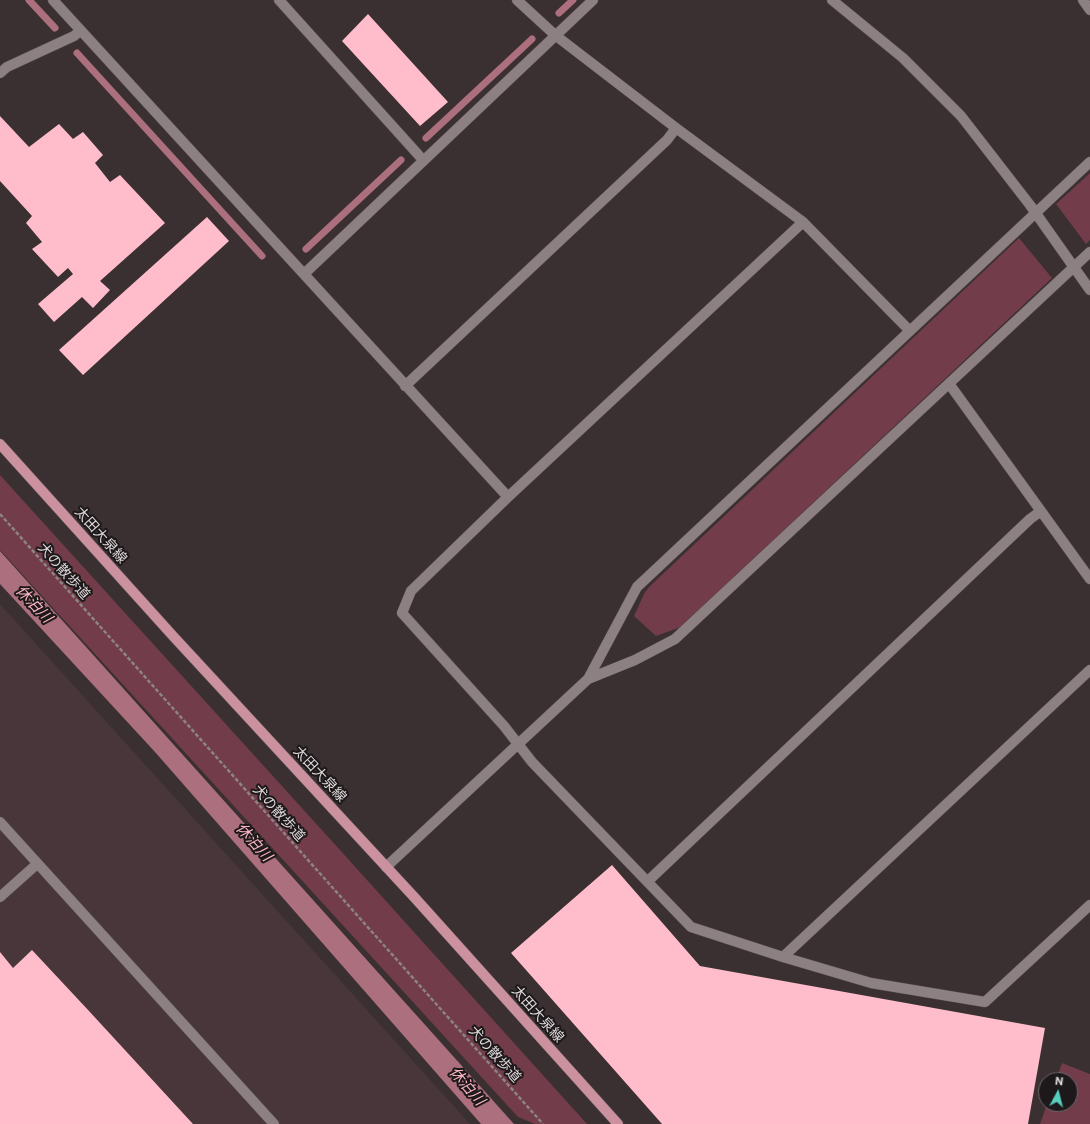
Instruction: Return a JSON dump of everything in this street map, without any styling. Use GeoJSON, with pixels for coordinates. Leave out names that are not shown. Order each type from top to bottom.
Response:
{"type":"FeatureCollection","features":[{"type":"Feature","properties":{"kind":"main road","name":"太田大泉線"},"geometry":{"type":"LineString","coordinates":[[0,444],[618,1124]]}},
{"type":"Feature","properties":{"kind":"street"},"geometry":{"type":"LineString","coordinates":[[52,0],[508,497]]}},
{"type":"Feature","properties":{"kind":"street"},"geometry":{"type":"LineString","coordinates":[[279,0],[423,160]]}},
{"type":"Feature","properties":{"kind":"street"},"geometry":{"type":"LineString","coordinates":[[517,0],[555,35],[676,128],[803,222],[910,330]]}},
{"type":"Feature","properties":{"kind":"street"},"geometry":{"type":"LineString","coordinates":[[304,274],[593,0]]}},
{"type":"Feature","properties":{"kind":"street"},"geometry":{"type":"LineString","coordinates":[[832,0],[903,58],[961,116],[1036,213],[1090,290]]}},
{"type":"Feature","properties":{"kind":"street"},"geometry":{"type":"LineString","coordinates":[[1083,0],[1090,10]]}},
{"type":"Feature","properties":{"kind":"street"},"geometry":{"type":"LineString","coordinates":[[0,73],[7,67],[74,36],[80,31]]}},
{"type":"Feature","properties":{"kind":"street"},"geometry":{"type":"LineString","coordinates":[[405,386],[667,140],[676,128]]}},
{"type":"Feature","properties":{"kind":"street"},"geometry":{"type":"LineString","coordinates":[[386,867],[588,679],[637,587],[1090,162]]}},
{"type":"Feature","properties":{"kind":"street"},"geometry":{"type":"LineString","coordinates":[[803,222],[508,497],[411,591],[402,612],[504,726],[532,762],[691,927],[782,957],[871,983],[985,1002],[1090,905]]}},
{"type":"Feature","properties":{"kind":"street"},"geometry":{"type":"LineString","coordinates":[[588,679],[635,660],[676,639],[950,385],[1090,252]]}},
{"type":"Feature","properties":{"kind":"street"},"geometry":{"type":"LineString","coordinates":[[950,385],[1090,579]]}},
{"type":"Feature","properties":{"kind":"street"},"geometry":{"type":"LineString","coordinates":[[648,881],[1030,519],[1041,511]]}},
{"type":"Feature","properties":{"kind":"street"},"geometry":{"type":"LineString","coordinates":[[782,957],[1090,670]]}},
{"type":"Feature","properties":{"kind":"street"},"geometry":{"type":"LineString","coordinates":[[0,822],[274,1124]]}},
{"type":"Feature","properties":{"kind":"street"},"geometry":{"type":"LineString","coordinates":[[0,897],[37,864]]}},
{"type":"Feature","properties":{"kind":"path","name":"犬の散歩道"},"geometry":{"type":"LineString","coordinates":[[0,514],[543,1124]]}},
{"type":"Feature","properties":{"kind":"shaded area"},"geometry":{"type":"Polygon","coordinates":[[[1090,173],[1090,240],[1086,244],[1056,204],[1090,173]]]}},
{"type":"Feature","properties":{"kind":"shaded area"},"geometry":{"type":"Polygon","coordinates":[[[1019,238],[1052,278],[681,627],[656,636],[634,616],[644,594],[649,587],[1019,238]]]}},
{"type":"Feature","properties":{"kind":"shaded area"},"geometry":{"type":"Polygon","coordinates":[[[0,475],[587,1124],[535,1124],[518,1117],[0,550],[0,475]]]}},
{"type":"Feature","properties":{"kind":"shaded area"},"geometry":{"type":"Polygon","coordinates":[[[0,604],[470,1124],[0,1124],[0,604]]]}},
{"type":"Feature","properties":{"kind":"shaded area"},"geometry":{"type":"Polygon","coordinates":[[[1062,1063],[1090,1074],[1090,1124],[1040,1124],[1044,1112],[1078,1112],[1078,1072],[1059,1072],[1062,1063]]]}},
{"type":"Feature","properties":{"kind":"water","name":"休泊川"},"geometry":{"type":"Polygon","coordinates":[[[0,551],[514,1124],[481,1124],[155,752],[0,584],[0,551]]]}},
{"type":"Feature","properties":{"kind":"building"},"geometry":{"type":"Polygon","coordinates":[[[368,14],[448,102],[420,126],[342,41],[368,14]]]}},
{"type":"Feature","properties":{"kind":"building"},"geometry":{"type":"Polygon","coordinates":[[[0,116],[29,147],[59,124],[73,139],[83,132],[103,155],[95,163],[110,182],[120,175],[165,223],[100,281],[110,290],[93,308],[82,297],[54,322],[38,304],[73,274],[68,268],[58,277],[32,249],[42,242],[26,223],[32,216],[0,181],[0,116]]]}},
{"type":"Feature","properties":{"kind":"building"},"geometry":{"type":"Polygon","coordinates":[[[207,217],[229,241],[83,375],[59,350],[207,217]]]}},
{"type":"Feature","properties":{"kind":"building"},"geometry":{"type":"Polygon","coordinates":[[[612,865],[700,966],[1045,1028],[1028,1124],[662,1124],[511,953],[612,865]]]}},
{"type":"Feature","properties":{"kind":"building"},"geometry":{"type":"Polygon","coordinates":[[[32,950],[193,1124],[0,1124],[0,952],[13,968],[32,950]]]}},
{"type":"Feature","properties":{"kind":"waterway"},"geometry":{"type":"LineString","coordinates":[[29,0],[55,28]]}},
{"type":"Feature","properties":{"kind":"waterway"},"geometry":{"type":"LineString","coordinates":[[559,13],[573,0]]}},
{"type":"Feature","properties":{"kind":"waterway"},"geometry":{"type":"LineString","coordinates":[[426,138],[532,39]]}},
{"type":"Feature","properties":{"kind":"waterway"},"geometry":{"type":"LineString","coordinates":[[77,53],[262,256]]}},
{"type":"Feature","properties":{"kind":"waterway"},"geometry":{"type":"LineString","coordinates":[[306,249],[401,160]]}}]}
